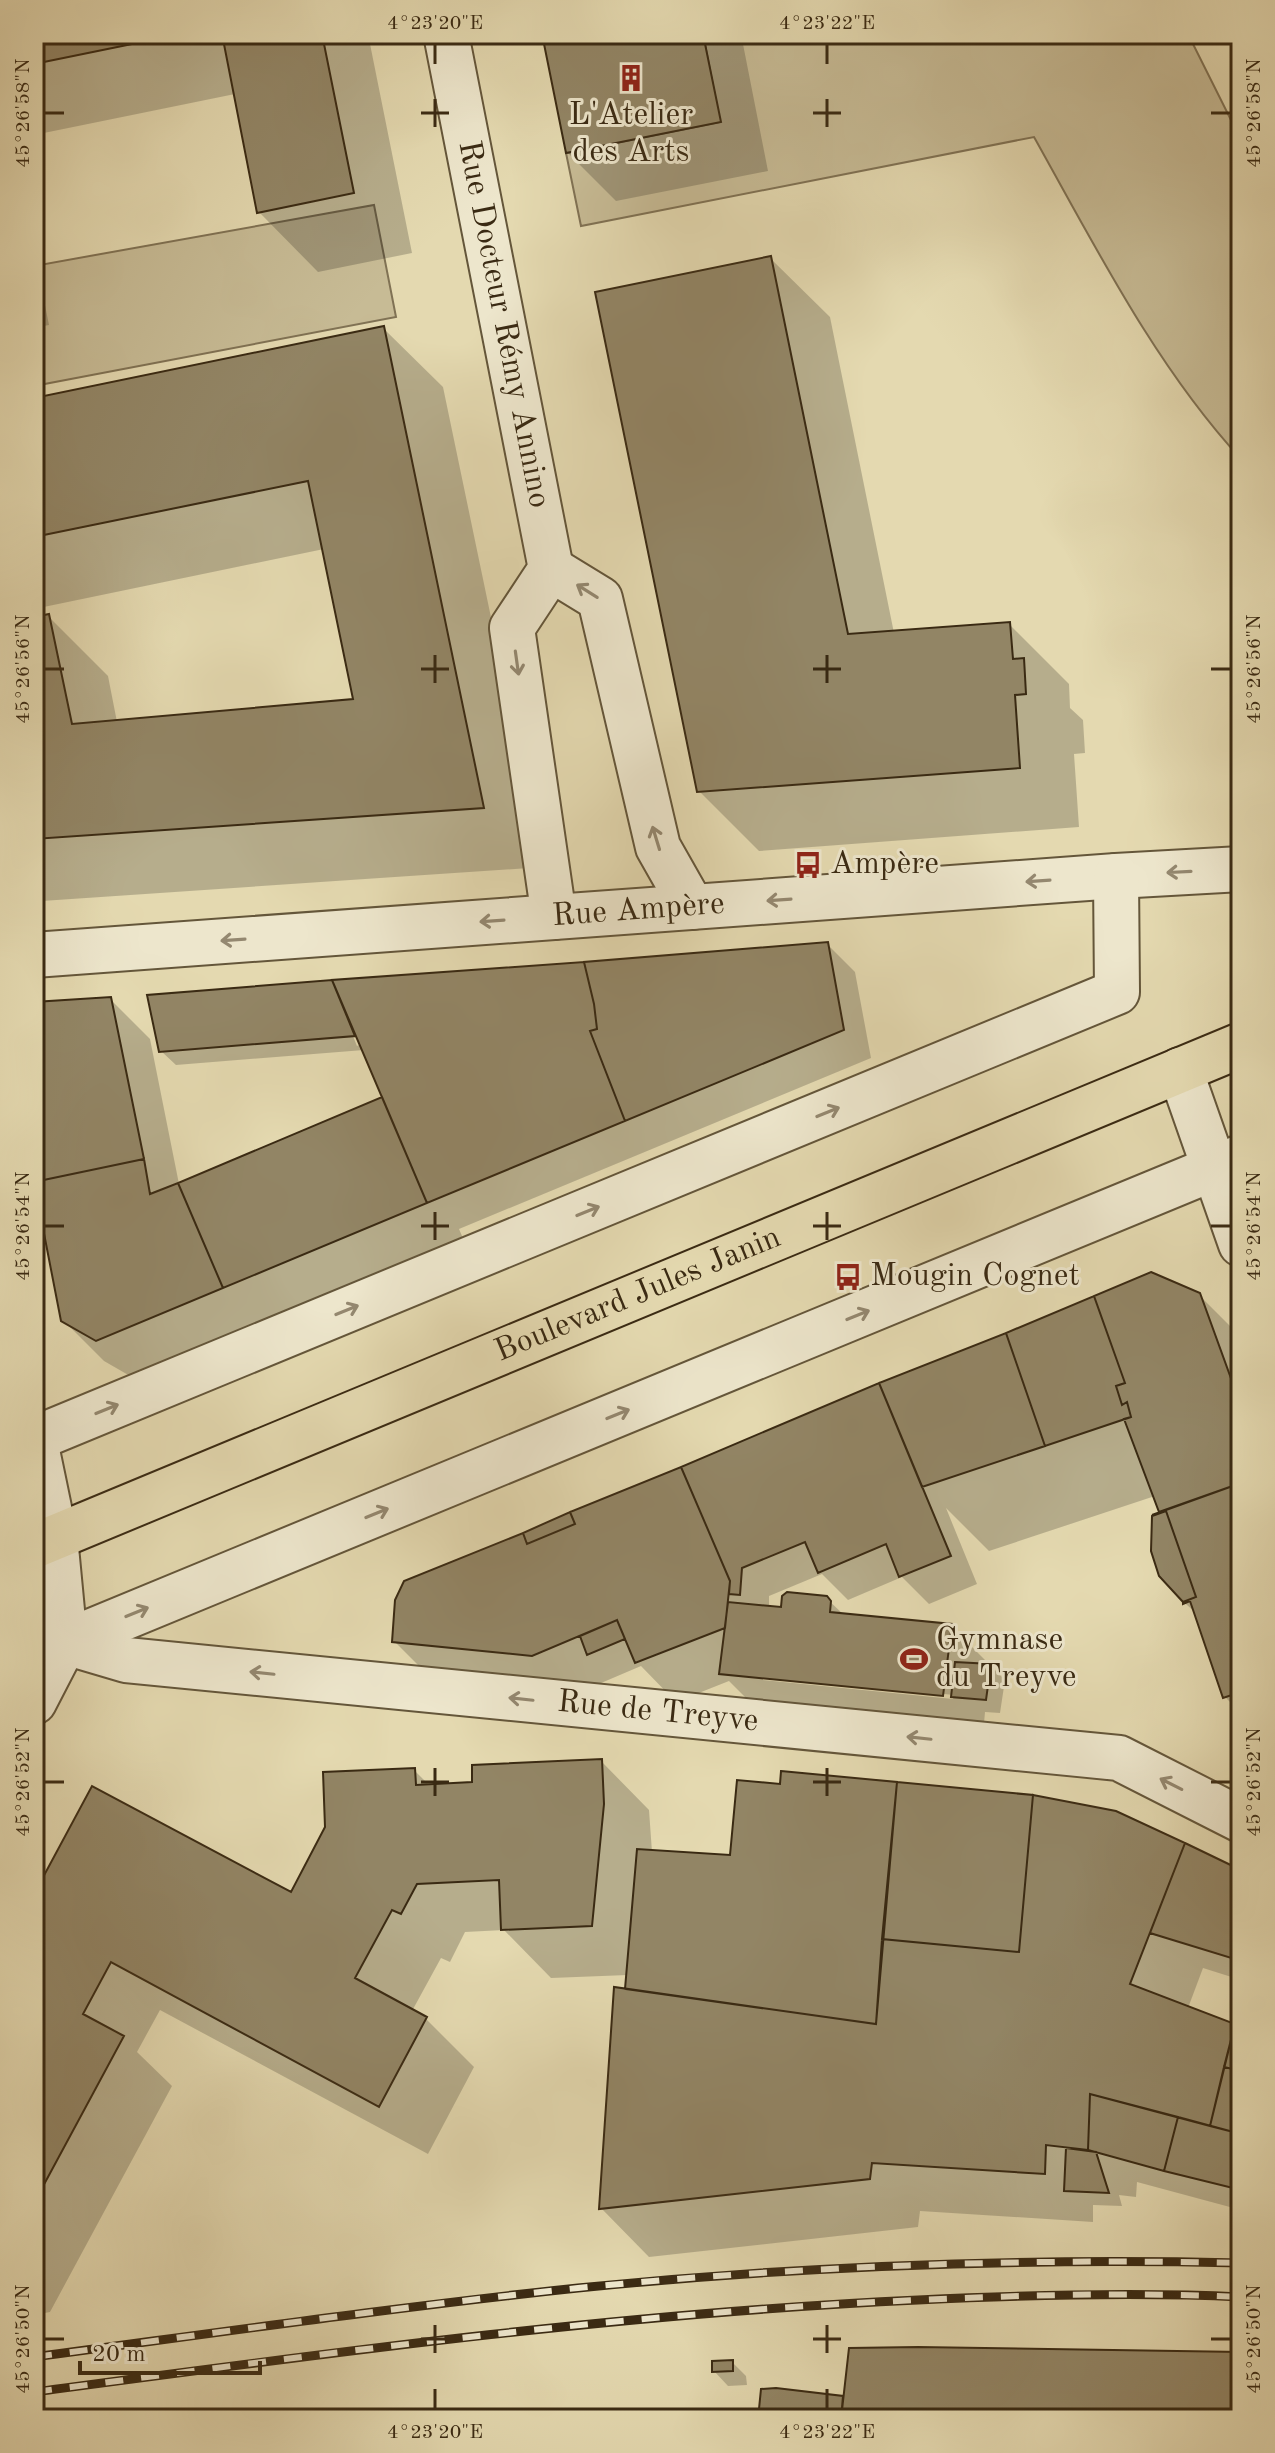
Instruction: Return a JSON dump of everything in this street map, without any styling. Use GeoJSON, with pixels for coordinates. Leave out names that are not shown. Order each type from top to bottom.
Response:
{"type":"FeatureCollection","features":[{"type":"Feature","properties":{"kind":"main road","name":"Boulevard Jules Janin"},"geometry":{"type":"LineString","coordinates":[[44,1541],[1241,1045]]}},
{"type":"Feature","properties":{"kind":"street","name":"Rue Docteur Rémy Annino"},"geometry":{"type":"LineString","coordinates":[[446,34],[551,569]]}},
{"type":"Feature","properties":{"kind":"street"},"geometry":{"type":"LineString","coordinates":[[554,917],[512,628],[551,569],[600,599],[658,847],[692,907]]}},
{"type":"Feature","properties":{"kind":"street","name":"Rue Ampère"},"geometry":{"type":"LineString","coordinates":[[34,955],[1241,869]]}},
{"type":"Feature","properties":{"kind":"street"},"geometry":{"type":"LineString","coordinates":[[34,1702],[50,1648],[34,1438],[1117,992],[1116,876]]}},
{"type":"Feature","properties":{"kind":"street"},"geometry":{"type":"LineString","coordinates":[[1180,1070],[1228,1162],[1241,1244]]}},
{"type":"Feature","properties":{"kind":"street"},"geometry":{"type":"LineString","coordinates":[[50,1648],[1228,1162]]}},
{"type":"Feature","properties":{"kind":"street","name":"Rue de Treyve"},"geometry":{"type":"LineString","coordinates":[[50,1648],[126,1660],[1119,1758],[1241,1820]]}},
{"type":"Feature","properties":{"kind":"shaded area"},"geometry":{"type":"Polygon","coordinates":[[[703,34],[1188,34],[1241,140],[1241,459],[1181,385],[1154,345],[1034,137],[581,226],[566,153],[720,122],[703,34]]]}},
{"type":"Feature","properties":{"kind":"shaded area"},"geometry":{"type":"Polygon","coordinates":[[[374,205],[396,317],[34,386],[34,266],[374,205]]]}},
{"type":"Feature","properties":{"kind":"building"},"geometry":{"type":"Polygon","coordinates":[[[34,34],[181,34],[34,64],[34,34]]]}},
{"type":"Feature","properties":{"kind":"building"},"geometry":{"type":"Polygon","coordinates":[[[222,34],[322,34],[354,193],[257,213],[222,34]]]}},
{"type":"Feature","properties":{"kind":"building","name":"L'Atelier des Arts"},"geometry":{"type":"Polygon","coordinates":[[[542,34],[703,34],[721,122],[566,153],[542,34]]]}},
{"type":"Feature","properties":{"kind":"building"},"geometry":{"type":"Polygon","coordinates":[[[771,256],[848,634],[1010,622],[1013,659],[1024,658],[1026,694],[1015,695],[1020,768],[697,792],[595,292],[771,256]]]}},
{"type":"Feature","properties":{"kind":"building"},"geometry":{"type":"Polygon","coordinates":[[[384,326],[484,808],[34,839],[34,617],[49,614],[72,724],[353,699],[308,481],[34,537],[34,398],[384,326]]]}},
{"type":"Feature","properties":{"kind":"building"},"geometry":{"type":"Polygon","coordinates":[[[828,942],[844,1030],[625,1121],[590,1031],[597,1029],[584,962],[828,942]]]}},
{"type":"Feature","properties":{"kind":"building"},"geometry":{"type":"Polygon","coordinates":[[[584,962],[597,1029],[590,1031],[625,1121],[427,1203],[332,980],[584,962]]]}},
{"type":"Feature","properties":{"kind":"building"},"geometry":{"type":"Polygon","coordinates":[[[332,980],[355,1036],[159,1052],[147,995],[332,980]]]}},
{"type":"Feature","properties":{"kind":"building"},"geometry":{"type":"Polygon","coordinates":[[[111,997],[144,1159],[34,1182],[34,1002],[111,997]]]}},
{"type":"Feature","properties":{"kind":"building"},"geometry":{"type":"Polygon","coordinates":[[[382,1097],[427,1203],[223,1288],[178,1183],[382,1097]]]}},
{"type":"Feature","properties":{"kind":"building"},"geometry":{"type":"Polygon","coordinates":[[[144,1159],[150,1194],[178,1183],[223,1288],[96,1341],[61,1321],[34,1182],[144,1159]]]}},
{"type":"Feature","properties":{"kind":"building"},"geometry":{"type":"Polygon","coordinates":[[[1151,1272],[1200,1293],[1241,1406],[1241,1483],[1159,1512],[1124,1419],[1131,1417],[1127,1402],[1122,1405],[1116,1386],[1125,1383],[1094,1296],[1151,1272]]]}},
{"type":"Feature","properties":{"kind":"building"},"geometry":{"type":"Polygon","coordinates":[[[1094,1296],[1125,1383],[1116,1386],[1122,1405],[1127,1402],[1131,1417],[1045,1446],[1006,1333],[1094,1296]]]}},
{"type":"Feature","properties":{"kind":"building"},"geometry":{"type":"Polygon","coordinates":[[[1006,1333],[1045,1446],[922,1487],[879,1383],[1006,1333]]]}},
{"type":"Feature","properties":{"kind":"building"},"geometry":{"type":"Polygon","coordinates":[[[879,1383],[951,1556],[899,1577],[886,1544],[818,1573],[805,1542],[742,1568],[740,1595],[729,1594],[730,1581],[681,1467],[879,1383]]]}},
{"type":"Feature","properties":{"kind":"building"},"geometry":{"type":"Polygon","coordinates":[[[681,1467],[730,1581],[725,1628],[635,1663],[617,1620],[532,1656],[392,1642],[395,1600],[404,1581],[523,1533],[527,1544],[575,1524],[570,1512],[681,1467]]]}},
{"type":"Feature","properties":{"kind":"building"},"geometry":{"type":"Polygon","coordinates":[[[1241,1483],[1241,1692],[1223,1698],[1190,1601],[1183,1604],[1196,1597],[1166,1511],[1152,1515],[1241,1483]]]}},
{"type":"Feature","properties":{"kind":"building"},"geometry":{"type":"Polygon","coordinates":[[[1166,1511],[1196,1597],[1183,1602],[1159,1576],[1151,1551],[1152,1516],[1166,1511]]]}},
{"type":"Feature","properties":{"kind":"building"},"geometry":{"type":"Polygon","coordinates":[[[570,1512],[575,1524],[527,1544],[523,1533],[570,1512]]]}},
{"type":"Feature","properties":{"kind":"building"},"geometry":{"type":"Polygon","coordinates":[[[787,1592],[827,1596],[831,1601],[830,1612],[952,1624],[943,1696],[719,1674],[728,1602],[781,1607],[782,1596],[787,1592]]]}},
{"type":"Feature","properties":{"kind":"building"},"geometry":{"type":"Polygon","coordinates":[[[617,1620],[625,1639],[587,1655],[580,1636],[617,1620]]]}},
{"type":"Feature","properties":{"kind":"building"},"geometry":{"type":"Polygon","coordinates":[[[955,1662],[991,1664],[986,1700],[951,1697],[955,1662]]]}},
{"type":"Feature","properties":{"kind":"building"},"geometry":{"type":"Polygon","coordinates":[[[602,1759],[604,1804],[592,1926],[501,1930],[499,1880],[417,1884],[401,1914],[392,1910],[355,1978],[427,2017],[379,2107],[111,1962],[83,2014],[124,2036],[34,2203],[34,1894],[92,1786],[291,1892],[325,1827],[323,1772],[415,1768],[416,1785],[472,1782],[472,1765],[602,1759]]]}},
{"type":"Feature","properties":{"kind":"building"},"geometry":{"type":"Polygon","coordinates":[[[781,1771],[897,1782],[876,2024],[625,1989],[637,1849],[730,1855],[737,1780],[780,1784],[781,1771]]]}},
{"type":"Feature","properties":{"kind":"building"},"geometry":{"type":"Polygon","coordinates":[[[897,1782],[1033,1795],[1019,1952],[882,1939],[897,1782]]]}},
{"type":"Feature","properties":{"kind":"building"},"geometry":{"type":"Polygon","coordinates":[[[1033,1795],[1116,1811],[1185,1843],[1130,1984],[1235,2024],[1210,2126],[1090,2094],[1088,2150],[1046,2145],[1045,2174],[872,2163],[870,2179],[599,2209],[614,1987],[876,2024],[882,1939],[1019,1952],[1033,1795]]]}},
{"type":"Feature","properties":{"kind":"building"},"geometry":{"type":"Polygon","coordinates":[[[1185,1843],[1241,1870],[1241,1961],[1150,1933],[1185,1843]]]}},
{"type":"Feature","properties":{"kind":"building"},"geometry":{"type":"Polygon","coordinates":[[[1233,2032],[1241,2036],[1241,2071],[1224,2067],[1233,2032]]]}},
{"type":"Feature","properties":{"kind":"building"},"geometry":{"type":"Polygon","coordinates":[[[1224,2067],[1241,2071],[1241,2134],[1210,2126],[1224,2067]]]}},
{"type":"Feature","properties":{"kind":"building"},"geometry":{"type":"Polygon","coordinates":[[[1090,2094],[1178,2117],[1164,2171],[1088,2150],[1090,2094]]]}},
{"type":"Feature","properties":{"kind":"building"},"geometry":{"type":"Polygon","coordinates":[[[1178,2117],[1241,2134],[1241,2190],[1164,2171],[1178,2117]]]}},
{"type":"Feature","properties":{"kind":"building"},"geometry":{"type":"Polygon","coordinates":[[[1066,2148],[1096,2152],[1109,2193],[1064,2191],[1066,2148]]]}},
{"type":"Feature","properties":{"kind":"building"},"geometry":{"type":"Polygon","coordinates":[[[849,2348],[1241,2352],[1241,2419],[841,2419],[849,2348]]]}},
{"type":"Feature","properties":{"kind":"building"},"geometry":{"type":"Polygon","coordinates":[[[733,2360],[733,2371],[712,2372],[712,2361],[733,2360]]]}},
{"type":"Feature","properties":{"kind":"building"},"geometry":{"type":"Polygon","coordinates":[[[761,2389],[843,2396],[841,2419],[758,2419],[761,2389]]]}},
{"type":"Feature","properties":{"kind":"railway"},"geometry":{"type":"LineString","coordinates":[[34,2357],[442,2303],[661,2280],[909,2265],[1241,2263]]}},
{"type":"Feature","properties":{"kind":"railway"},"geometry":{"type":"LineString","coordinates":[[34,2392],[475,2336],[696,2314],[999,2297],[1120,2294],[1241,2297]]}},
{"type":"Feature","properties":{"kind":"place","name":"L'Atelier des Arts"},"geometry":{"type":"Point","coordinates":[631,78]}},
{"type":"Feature","properties":{"kind":"place","name":"Ampère"},"geometry":{"type":"Point","coordinates":[808,865]}},
{"type":"Feature","properties":{"kind":"place","name":"Mougin Cognet"},"geometry":{"type":"Point","coordinates":[848,1277]}},
{"type":"Feature","properties":{"kind":"place","name":"Gymnase du Treyve"},"geometry":{"type":"Point","coordinates":[914,1659]}}]}
